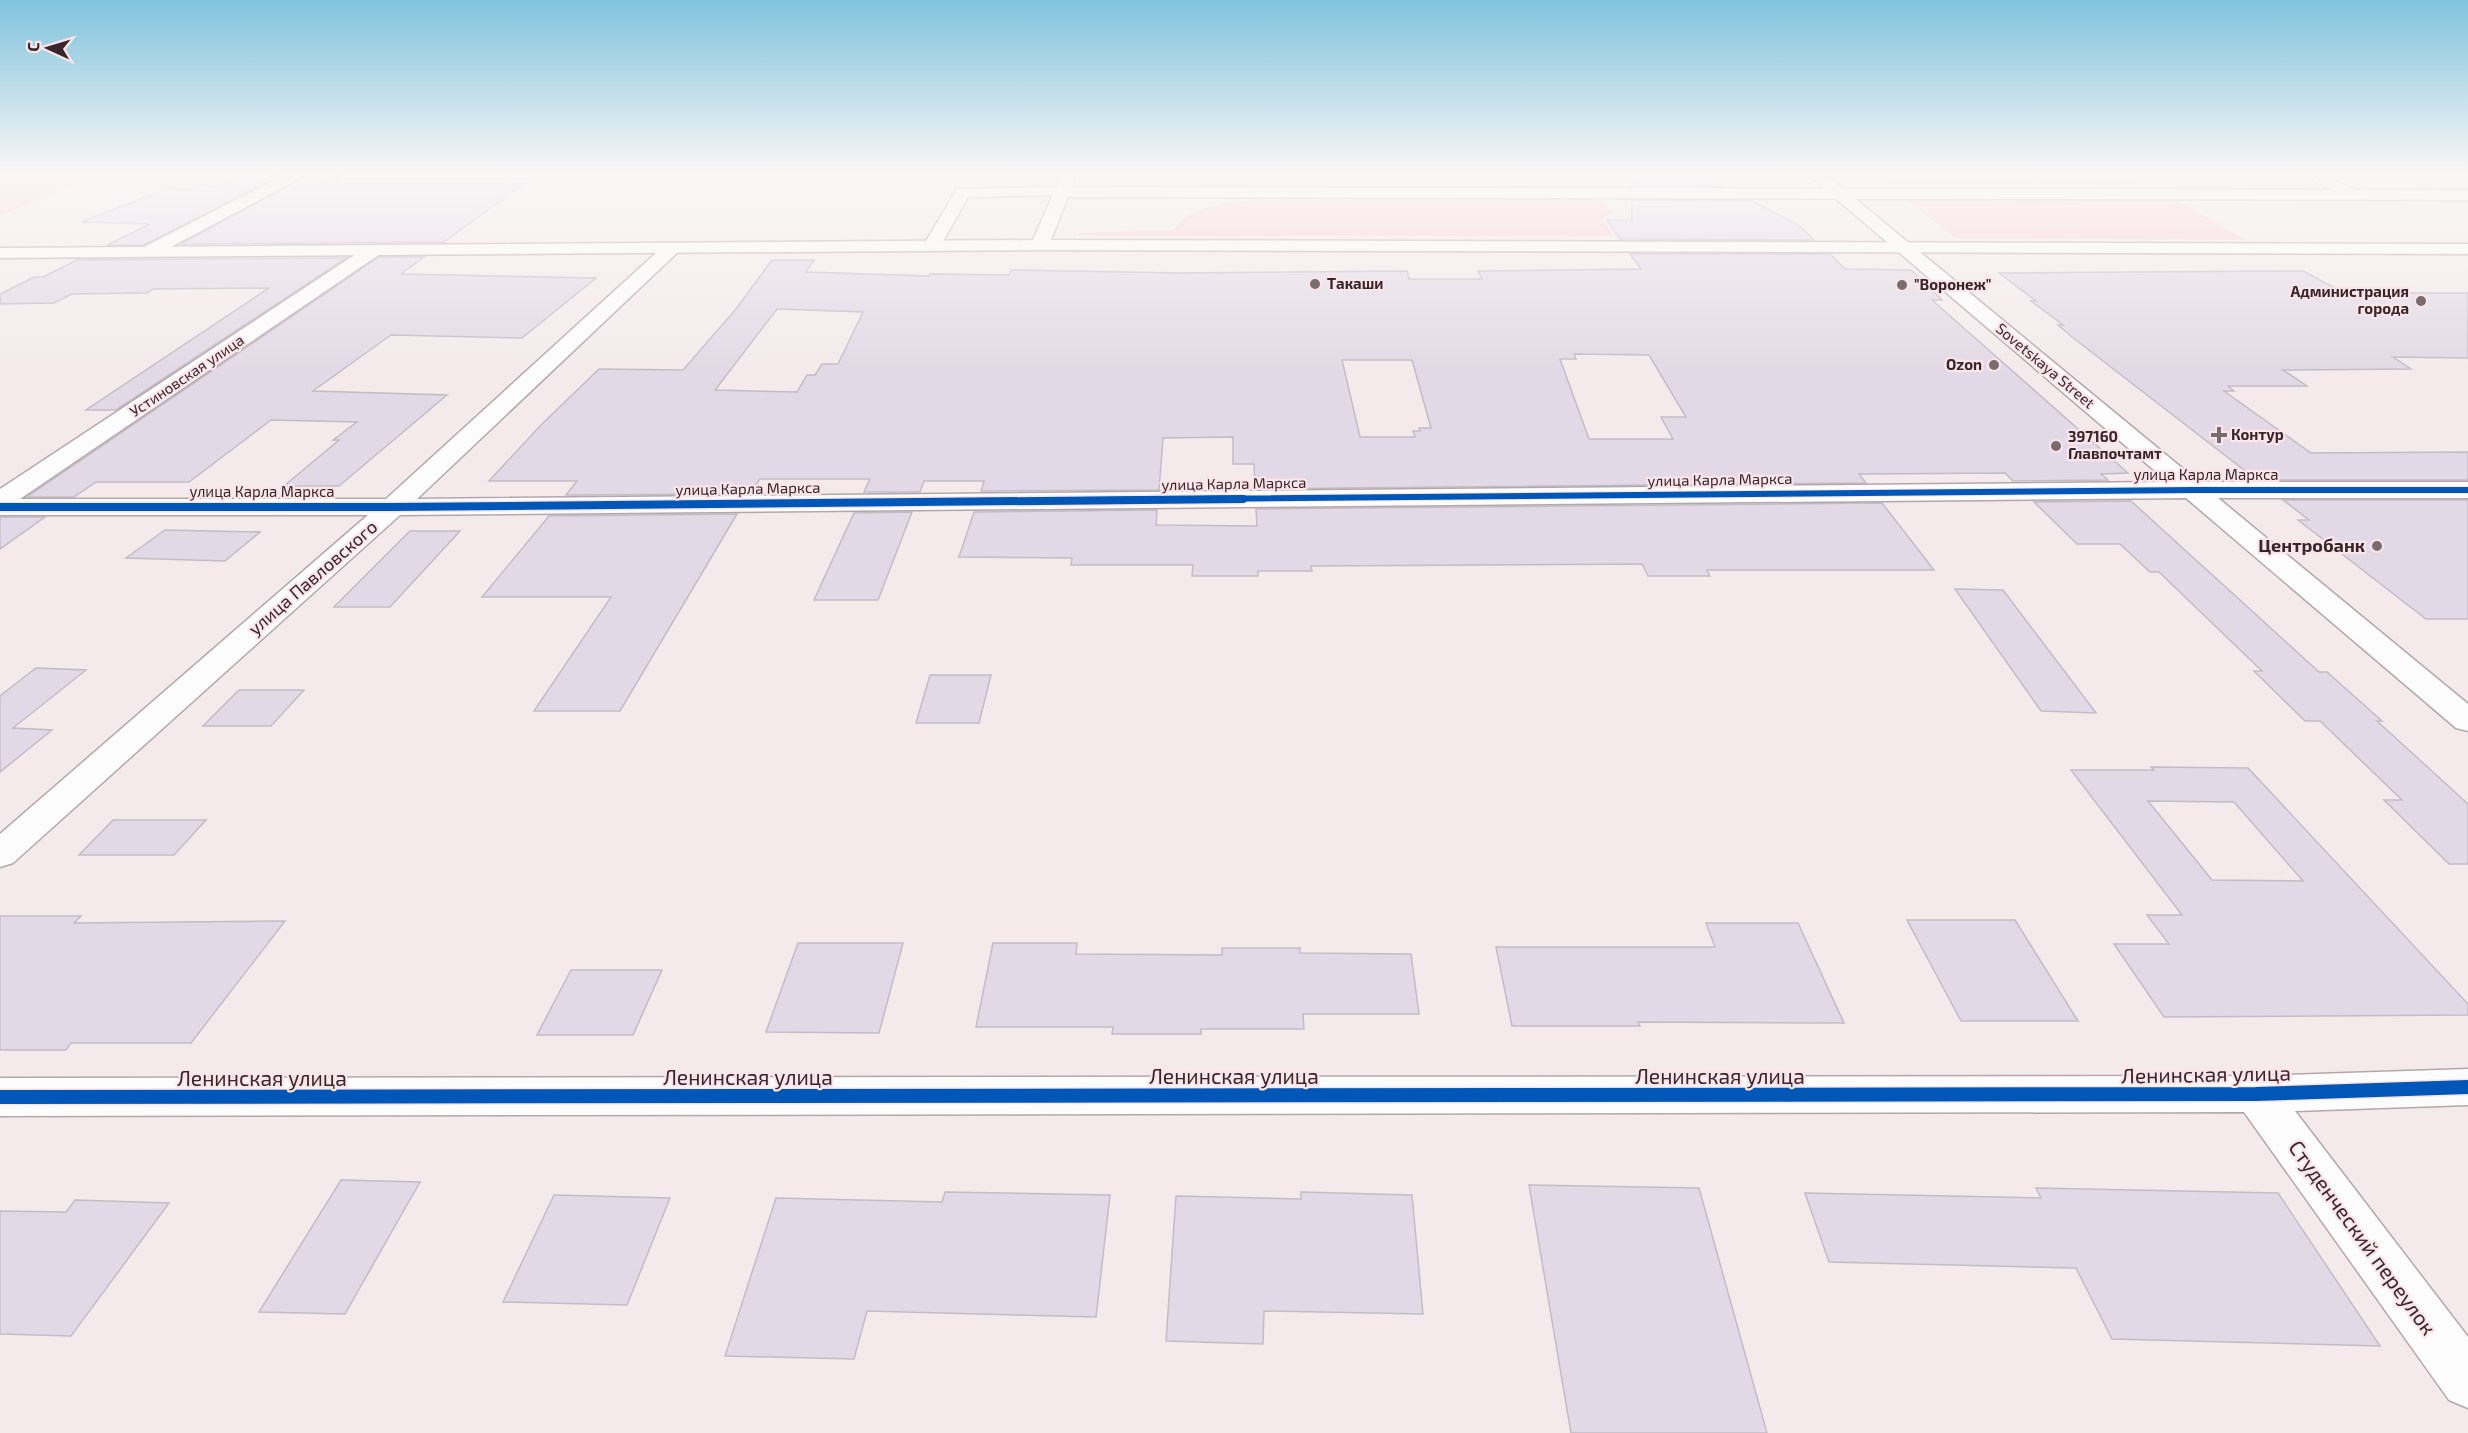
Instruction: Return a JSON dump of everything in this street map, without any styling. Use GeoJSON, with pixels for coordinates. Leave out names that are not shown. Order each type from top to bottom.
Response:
{"type":"FeatureCollection","features":[{"type":"Feature","properties":{"kind":"street"},"geometry":{"type":"LineString","coordinates":[[148,252],[172,240]]}},
{"type":"Feature","properties":{"kind":"street"},"geometry":{"type":"LineString","coordinates":[[932,246],[936,240]]}},
{"type":"Feature","properties":{"kind":"street"},"geometry":{"type":"LineString","coordinates":[[1040,245],[1042,240]]}},
{"type":"Feature","properties":{"kind":"street","name":"Sovetskaya Street"},"geometry":{"type":"LineString","coordinates":[[1894,240],[2468,722]]}},
{"type":"Feature","properties":{"kind":"street"},"geometry":{"type":"LineString","coordinates":[[0,253],[1040,245],[2468,249]]}},
{"type":"Feature","properties":{"kind":"street","name":"улица Павловского"},"geometry":{"type":"LineString","coordinates":[[0,854],[393,507],[673,247]]}},
{"type":"Feature","properties":{"kind":"street","name":"Устиновская улица"},"geometry":{"type":"LineString","coordinates":[[3,507],[374,250]]}},
{"type":"Feature","properties":{"kind":"street","name":"улица Карла Маркса"},"geometry":{"type":"LineString","coordinates":[[3,507],[393,507],[2192,490],[2468,490]]}},
{"type":"Feature","properties":{"kind":"street","name":"Ленинская улица"},"geometry":{"type":"LineString","coordinates":[[0,1098],[2256,1094],[2468,1087]]}},
{"type":"Feature","properties":{"kind":"street","name":"Студенческий переулок"},"geometry":{"type":"LineString","coordinates":[[2256,1094],[2468,1381]]}},
{"type":"Feature","properties":{"kind":"building"},"geometry":{"type":"Polygon","coordinates":[[[117,240],[154,240],[144,245],[107,245],[117,240]]]}},
{"type":"Feature","properties":{"kind":"building"},"geometry":{"type":"Polygon","coordinates":[[[189,240],[447,240],[444,242],[181,244],[189,240]]]}},
{"type":"Feature","properties":{"kind":"building"},"geometry":{"type":"Polygon","coordinates":[[[1630,254],[1830,254],[1845,269],[1911,270],[1942,300],[1932,300],[2128,473],[2101,474],[2108,480],[2013,481],[2005,473],[1859,474],[1866,483],[1255,489],[1254,464],[1233,464],[1233,437],[1163,438],[1159,490],[981,491],[984,481],[924,481],[920,492],[864,492],[870,479],[760,479],[749,494],[566,495],[577,481],[489,481],[540,426],[599,369],[683,370],[736,309],[772,260],[814,260],[806,272],[929,276],[930,274],[1009,275],[1011,270],[1178,273],[1407,271],[1409,279],[1482,279],[1478,271],[1641,269],[1630,254]],[[777,309],[715,390],[797,392],[807,375],[815,375],[822,364],[838,364],[863,312],[777,309]],[[1574,354],[1576,359],[1560,359],[1589,439],[1673,439],[1661,417],[1686,417],[1649,355],[1574,354]],[[1342,360],[1360,437],[1415,437],[1413,431],[1420,431],[1419,428],[1431,428],[1412,360],[1342,360]]]}},
{"type":"Feature","properties":{"kind":"building"},"geometry":{"type":"Polygon","coordinates":[[[379,257],[424,257],[401,274],[596,278],[522,338],[391,335],[313,391],[447,395],[339,486],[284,486],[339,440],[333,440],[357,422],[271,420],[189,482],[96,482],[74,497],[27,497],[379,257]]]}},
{"type":"Feature","properties":{"kind":"building"},"geometry":{"type":"Polygon","coordinates":[[[346,258],[116,410],[86,410],[269,288],[153,289],[147,293],[72,294],[54,303],[0,304],[0,294],[34,277],[43,277],[77,260],[346,258]]]}},
{"type":"Feature","properties":{"kind":"building"},"geometry":{"type":"Polygon","coordinates":[[[2303,271],[2344,293],[2468,293],[2468,358],[2393,357],[2411,369],[2283,370],[2307,386],[2228,386],[2234,391],[2224,391],[2311,453],[2468,452],[2468,480],[2257,480],[2072,337],[2058,325],[2063,325],[2031,301],[2036,301],[1999,273],[2303,271]]]}},
{"type":"Feature","properties":{"kind":"building"},"geometry":{"type":"Polygon","coordinates":[[[2283,500],[2468,500],[2468,619],[2426,619],[2298,520],[2309,520],[2283,500]]]}},
{"type":"Feature","properties":{"kind":"building"},"geometry":{"type":"Polygon","coordinates":[[[2131,501],[2319,672],[2327,672],[2382,721],[2377,721],[2468,804],[2468,864],[2449,864],[2384,800],[2402,800],[2320,721],[2305,721],[2254,671],[2262,671],[2159,572],[2150,572],[2120,544],[2077,544],[2034,502],[2131,501]]]}},
{"type":"Feature","properties":{"kind":"building"},"geometry":{"type":"Polygon","coordinates":[[[1882,503],[1934,570],[1707,570],[1710,576],[1648,576],[1642,564],[1311,566],[1312,571],[1258,571],[1258,576],[1192,576],[1193,565],[1071,565],[1072,558],[959,557],[974,512],[1157,510],[1156,525],[1257,526],[1256,509],[1882,503]]]}},
{"type":"Feature","properties":{"kind":"building"},"geometry":{"type":"Polygon","coordinates":[[[912,512],[878,600],[814,600],[854,513],[912,512]]]}},
{"type":"Feature","properties":{"kind":"building"},"geometry":{"type":"Polygon","coordinates":[[[737,514],[620,711],[534,711],[611,597],[482,597],[549,516],[737,514]]]}},
{"type":"Feature","properties":{"kind":"building"},"geometry":{"type":"Polygon","coordinates":[[[0,517],[45,517],[0,549],[0,517]]]}},
{"type":"Feature","properties":{"kind":"building"},"geometry":{"type":"Polygon","coordinates":[[[165,530],[260,532],[225,561],[126,558],[165,530]]]}},
{"type":"Feature","properties":{"kind":"building"},"geometry":{"type":"Polygon","coordinates":[[[410,531],[460,531],[390,607],[334,607],[410,531]]]}},
{"type":"Feature","properties":{"kind":"building"},"geometry":{"type":"Polygon","coordinates":[[[1955,589],[2003,590],[2096,713],[2041,711],[1955,589]]]}},
{"type":"Feature","properties":{"kind":"building"},"geometry":{"type":"Polygon","coordinates":[[[36,668],[86,670],[13,728],[52,730],[0,772],[0,696],[36,668]]]}},
{"type":"Feature","properties":{"kind":"building"},"geometry":{"type":"Polygon","coordinates":[[[930,675],[991,675],[979,723],[916,723],[930,675]]]}},
{"type":"Feature","properties":{"kind":"building"},"geometry":{"type":"Polygon","coordinates":[[[239,690],[304,690],[271,726],[203,726],[239,690]]]}},
{"type":"Feature","properties":{"kind":"building"},"geometry":{"type":"Polygon","coordinates":[[[2151,767],[2248,768],[2468,1004],[2468,1015],[2164,1017],[2114,944],[2169,944],[2147,915],[2182,915],[2071,770],[2154,770],[2151,767]],[[2148,801],[2212,880],[2303,881],[2234,802],[2148,801]]]}},
{"type":"Feature","properties":{"kind":"building"},"geometry":{"type":"Polygon","coordinates":[[[113,820],[206,820],[174,855],[79,855],[113,820]]]}},
{"type":"Feature","properties":{"kind":"building"},"geometry":{"type":"Polygon","coordinates":[[[0,916],[81,916],[74,923],[285,921],[191,1043],[71,1043],[66,1050],[0,1050],[0,916]]]}},
{"type":"Feature","properties":{"kind":"building"},"geometry":{"type":"Polygon","coordinates":[[[1907,920],[2015,920],[2078,1021],[1961,1021],[1907,920]]]}},
{"type":"Feature","properties":{"kind":"building"},"geometry":{"type":"Polygon","coordinates":[[[1706,923],[1798,923],[1844,1023],[1638,1022],[1640,1026],[1512,1026],[1496,947],[1715,947],[1706,923]]]}},
{"type":"Feature","properties":{"kind":"building"},"geometry":{"type":"Polygon","coordinates":[[[798,943],[903,943],[879,1033],[766,1032],[798,943]]]}},
{"type":"Feature","properties":{"kind":"building"},"geometry":{"type":"Polygon","coordinates":[[[993,943],[1077,943],[1076,954],[1222,955],[1222,948],[1300,948],[1300,953],[1411,954],[1419,1014],[1303,1014],[1304,1029],[1201,1029],[1201,1034],[1112,1034],[1113,1027],[976,1027],[993,943]]]}},
{"type":"Feature","properties":{"kind":"building"},"geometry":{"type":"Polygon","coordinates":[[[571,970],[662,970],[633,1035],[537,1035],[571,970]]]}},
{"type":"Feature","properties":{"kind":"building"},"geometry":{"type":"Polygon","coordinates":[[[341,1180],[420,1182],[345,1314],[259,1312],[341,1180]]]}},
{"type":"Feature","properties":{"kind":"building"},"geometry":{"type":"Polygon","coordinates":[[[1529,1185],[1699,1188],[1767,1433],[1571,1433],[1529,1185]]]}},
{"type":"Feature","properties":{"kind":"building"},"geometry":{"type":"Polygon","coordinates":[[[2036,1188],[2278,1193],[2380,1346],[2112,1339],[2076,1268],[1829,1262],[1805,1193],[2041,1198],[2036,1188]]]}},
{"type":"Feature","properties":{"kind":"building"},"geometry":{"type":"Polygon","coordinates":[[[945,1192],[1110,1195],[1096,1317],[867,1311],[854,1359],[725,1356],[776,1198],[942,1202],[945,1192]]]}},
{"type":"Feature","properties":{"kind":"building"},"geometry":{"type":"Polygon","coordinates":[[[1301,1192],[1412,1195],[1423,1314],[1264,1311],[1263,1344],[1166,1341],[1176,1196],[1301,1199],[1301,1192]]]}},
{"type":"Feature","properties":{"kind":"building"},"geometry":{"type":"Polygon","coordinates":[[[554,1195],[670,1198],[627,1305],[503,1302],[554,1195]]]}},
{"type":"Feature","properties":{"kind":"building"},"geometry":{"type":"Polygon","coordinates":[[[75,1200],[169,1203],[71,1336],[0,1334],[0,1211],[66,1212],[75,1200]]]}},
{"type":"Feature","properties":{"kind":"cycle path"},"geometry":{"type":"LineString","coordinates":[[0,507],[393,507],[2192,490],[2468,490]]}},
{"type":"Feature","properties":{"kind":"cycle path"},"geometry":{"type":"LineString","coordinates":[[0,1097],[2256,1094],[2468,1087]]}},
{"type":"Feature","properties":{"kind":"place","name":"Такаши"},"geometry":{"type":"Point","coordinates":[1315,284]}},
{"type":"Feature","properties":{"kind":"place","name":"\"Воронеж\""},"geometry":{"type":"Point","coordinates":[1902,285]}},
{"type":"Feature","properties":{"kind":"place","name":"Администрация города"},"geometry":{"type":"Point","coordinates":[2421,301]}},
{"type":"Feature","properties":{"kind":"place","name":"Ozon"},"geometry":{"type":"Point","coordinates":[1994,365]}},
{"type":"Feature","properties":{"kind":"place","name":"Контур"},"geometry":{"type":"Point","coordinates":[2219,435]}},
{"type":"Feature","properties":{"kind":"place","name":"397160 Главпочтамт"},"geometry":{"type":"Point","coordinates":[2056,446]}},
{"type":"Feature","properties":{"kind":"place","name":"Центробанк"},"geometry":{"type":"Point","coordinates":[2377,546]}}]}
